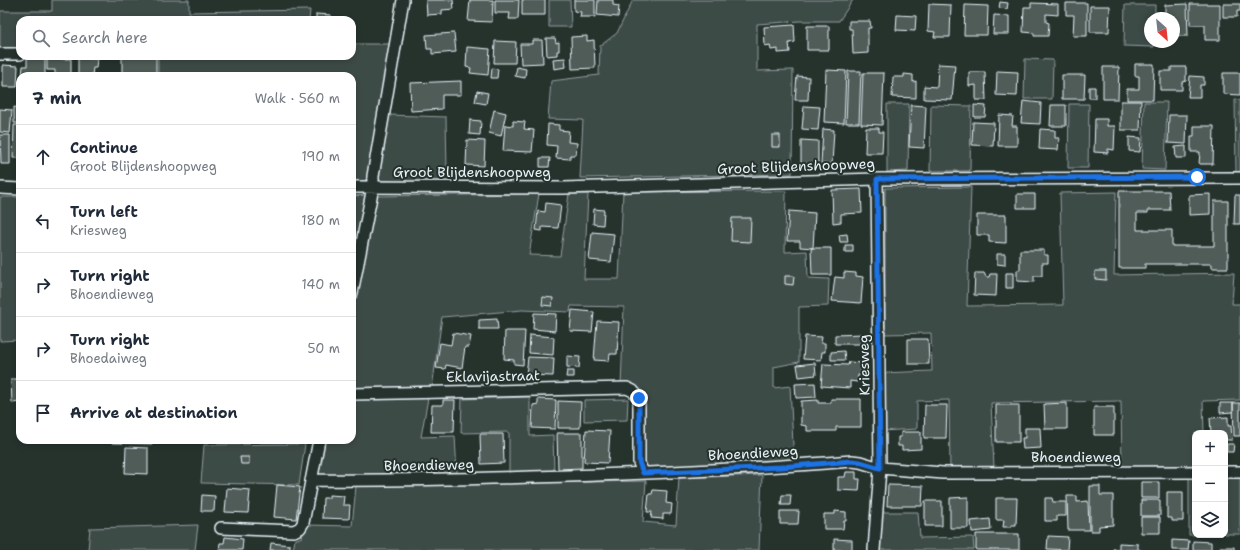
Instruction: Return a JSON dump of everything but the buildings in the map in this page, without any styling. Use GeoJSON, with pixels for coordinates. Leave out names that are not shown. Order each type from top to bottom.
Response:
{"type":"FeatureCollection","features":[{"type":"Feature","properties":{"kind":"street"},"geometry":{"type":"LineString","coordinates":[[356,273],[373,187],[373,176],[403,0]]}},
{"type":"Feature","properties":{"kind":"street"},"geometry":{"type":"LineString","coordinates":[[0,54],[16,54]]}},
{"type":"Feature","properties":{"kind":"street","name":"Groot Blijdenshoopweg"},"geometry":{"type":"LineString","coordinates":[[356,187],[563,188],[877,179],[1240,178]]}},
{"type":"Feature","properties":{"kind":"street","name":"Kriesweg"},"geometry":{"type":"LineString","coordinates":[[874,550],[880,468],[877,179]]}},
{"type":"Feature","properties":{"kind":"street"},"geometry":{"type":"LineString","coordinates":[[0,188],[16,189]]}},
{"type":"Feature","properties":{"kind":"street","name":"Eklavijastraat"},"geometry":{"type":"LineString","coordinates":[[356,394],[627,388],[633,391],[639,398],[639,462],[643,473]]}},
{"type":"Feature","properties":{"kind":"street"},"geometry":{"type":"LineString","coordinates":[[221,528],[294,531],[300,528],[303,523],[318,444]]}},
{"type":"Feature","properties":{"kind":"street","name":"Bhoendieweg"},"geometry":{"type":"LineString","coordinates":[[311,480],[399,481],[542,477],[774,467],[852,461],[880,468],[943,473],[1192,472]]}},
{"type":"Feature","properties":{"kind":"street"},"geometry":{"type":"LineString","coordinates":[[1228,472],[1240,472]]}},
{"type":"Feature","properties":{"kind":"shaded area"},"geometry":{"type":"Polygon","coordinates":[[[52,0],[189,0],[189,12],[310,10],[309,16],[16,16],[16,52],[0,52],[0,11],[52,11],[52,0]]]}},
{"type":"Feature","properties":{"kind":"shaded area"},"geometry":{"type":"Polygon","coordinates":[[[549,0],[570,0],[571,27],[549,27],[549,0]]]}},
{"type":"Feature","properties":{"kind":"shaded area"},"geometry":{"type":"Polygon","coordinates":[[[633,0],[853,0],[839,21],[800,21],[757,24],[757,71],[793,70],[792,174],[580,178],[583,120],[548,119],[551,81],[599,75],[600,46],[617,33],[633,0]]]}},
{"type":"Feature","properties":{"kind":"shaded area"},"geometry":{"type":"Polygon","coordinates":[[[1125,5],[1155,5],[1155,12],[1144,12],[1144,47],[1124,46],[1125,5]]]}},
{"type":"Feature","properties":{"kind":"shaded area"},"geometry":{"type":"Polygon","coordinates":[[[356,44],[390,44],[369,173],[365,181],[356,182],[356,72],[158,72],[158,60],[356,60],[356,44]]]}},
{"type":"Feature","properties":{"kind":"shaded area"},"geometry":{"type":"Polygon","coordinates":[[[1025,59],[1053,60],[1052,99],[1024,99],[1025,59]]]}},
{"type":"Feature","properties":{"kind":"shaded area"},"geometry":{"type":"Polygon","coordinates":[[[1235,100],[1240,100],[1240,172],[1236,172],[1235,100]]]}},
{"type":"Feature","properties":{"kind":"shaded area"},"geometry":{"type":"Polygon","coordinates":[[[1144,102],[1167,102],[1165,170],[1142,169],[1144,102]]]}},
{"type":"Feature","properties":{"kind":"shaded area"},"geometry":{"type":"Polygon","coordinates":[[[887,104],[909,104],[908,171],[887,172],[887,104]]]}},
{"type":"Feature","properties":{"kind":"shaded area"},"geometry":{"type":"Polygon","coordinates":[[[1069,104],[1089,104],[1088,168],[1068,168],[1069,104]]]}},
{"type":"Feature","properties":{"kind":"shaded area"},"geometry":{"type":"Polygon","coordinates":[[[931,105],[971,106],[970,171],[930,171],[931,105]]]}},
{"type":"Feature","properties":{"kind":"shaded area"},"geometry":{"type":"Polygon","coordinates":[[[389,115],[446,117],[447,172],[440,183],[377,180],[389,115]]]}},
{"type":"Feature","properties":{"kind":"shaded area"},"geometry":{"type":"Polygon","coordinates":[[[971,187],[967,306],[1063,305],[1060,193],[1116,192],[1114,275],[1234,273],[1232,304],[1240,304],[1240,400],[1203,401],[1204,430],[1192,430],[1192,465],[1122,467],[1121,401],[991,403],[994,468],[950,468],[949,400],[917,401],[917,429],[882,431],[882,373],[932,371],[931,333],[885,334],[885,188],[971,187]]]}},
{"type":"Feature","properties":{"kind":"shaded area"},"geometry":{"type":"Polygon","coordinates":[[[786,191],[785,252],[807,251],[808,278],[829,279],[828,306],[799,307],[799,362],[774,367],[774,388],[790,386],[794,464],[645,472],[641,394],[621,386],[624,307],[571,306],[570,312],[522,310],[442,317],[432,388],[356,390],[356,292],[376,196],[539,194],[529,255],[560,256],[569,194],[588,194],[584,279],[619,279],[623,192],[786,191]]]}},
{"type":"Feature","properties":{"kind":"shaded area"},"geometry":{"type":"Polygon","coordinates":[[[368,195],[356,256],[356,196],[368,195]]]}},
{"type":"Feature","properties":{"kind":"shaded area"},"geometry":{"type":"Polygon","coordinates":[[[0,197],[16,197],[16,340],[0,341],[0,197]]]}},
{"type":"Feature","properties":{"kind":"shaded area"},"geometry":{"type":"Polygon","coordinates":[[[530,397],[530,436],[553,435],[554,472],[509,472],[509,432],[461,433],[462,399],[530,397]]]}},
{"type":"Feature","properties":{"kind":"shaded area"},"geometry":{"type":"Polygon","coordinates":[[[356,398],[428,398],[421,437],[455,436],[457,473],[316,476],[322,444],[356,444],[356,398]]]}},
{"type":"Feature","properties":{"kind":"shaded area"},"geometry":{"type":"Polygon","coordinates":[[[628,399],[627,420],[584,421],[584,400],[628,399]]]}},
{"type":"Feature","properties":{"kind":"shaded area"},"geometry":{"type":"Polygon","coordinates":[[[305,444],[299,485],[201,483],[204,445],[305,444]]]}},
{"type":"Feature","properties":{"kind":"shaded area"},"geometry":{"type":"Polygon","coordinates":[[[762,475],[759,550],[293,550],[295,540],[302,537],[306,525],[352,526],[356,486],[646,481],[643,522],[676,525],[679,478],[762,475]]]}},
{"type":"Feature","properties":{"kind":"shaded area"},"geometry":{"type":"Polygon","coordinates":[[[1189,476],[1192,476],[1192,535],[1189,535],[1189,476]]]}},
{"type":"Feature","properties":{"kind":"shaded area"},"geometry":{"type":"Polygon","coordinates":[[[1228,476],[1240,476],[1240,534],[1228,534],[1228,476]]]}},
{"type":"Feature","properties":{"kind":"shaded area"},"geometry":{"type":"Polygon","coordinates":[[[879,512],[918,512],[920,538],[973,537],[974,550],[878,550],[879,512]]]}},
{"type":"Feature","properties":{"kind":"shaded area"},"geometry":{"type":"Polygon","coordinates":[[[198,525],[195,550],[88,550],[90,528],[198,525]]]}},
{"type":"Feature","properties":{"kind":"route"},"geometry":{"type":"LineString","coordinates":[[639,398],[639,462],[643,473],[781,467],[852,461],[880,468],[877,179],[1197,177]]}}]}
